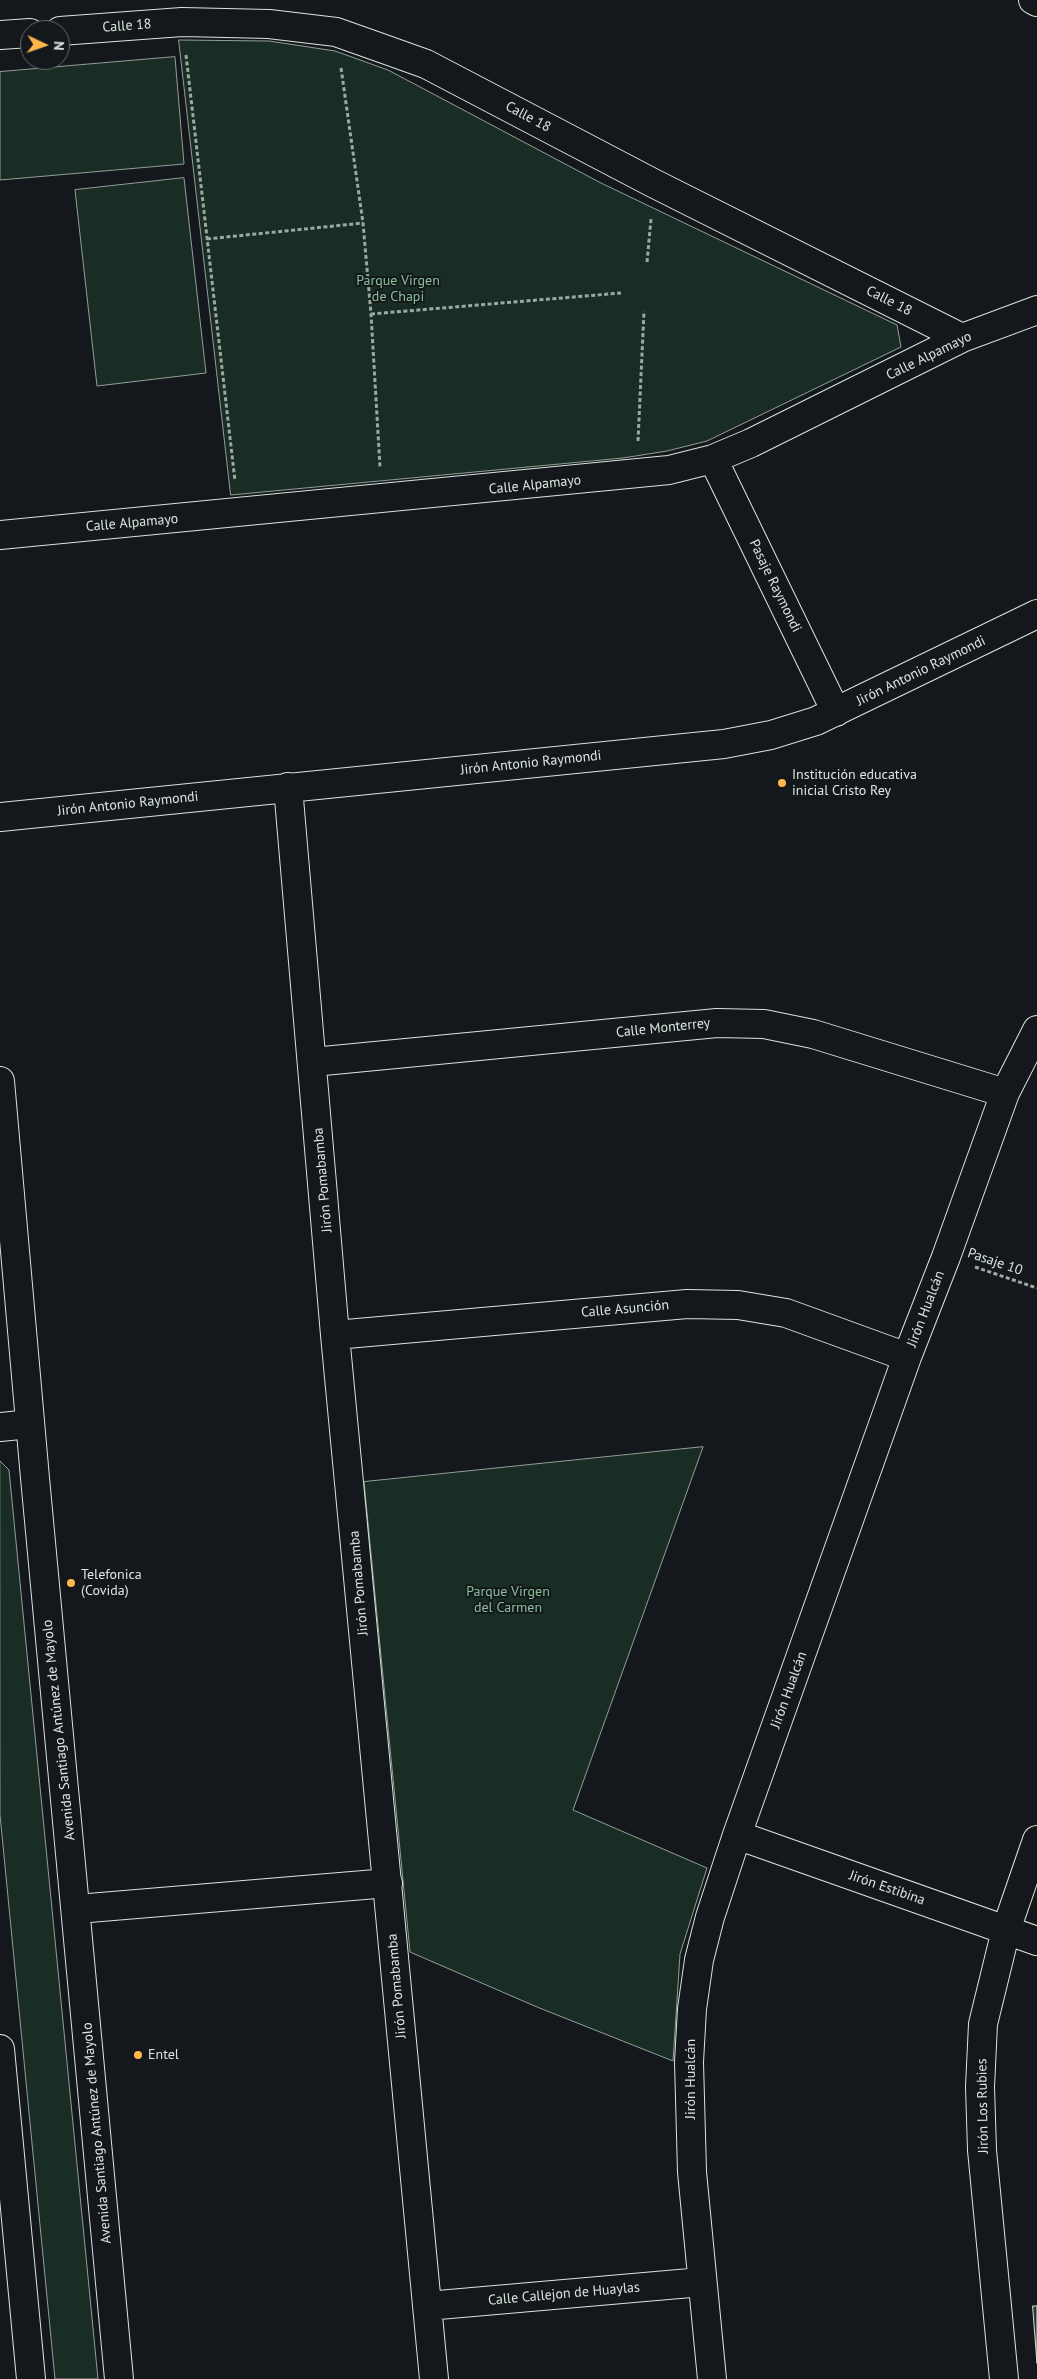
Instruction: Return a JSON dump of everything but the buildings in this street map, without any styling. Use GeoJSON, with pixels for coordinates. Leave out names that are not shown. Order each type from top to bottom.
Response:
{"type":"FeatureCollection","features":[{"type":"Feature","properties":{"kind":"street"},"geometry":{"type":"LineString","coordinates":[[1033,0],[1037,2]]}},
{"type":"Feature","properties":{"kind":"street","name":"Calle 18"},"geometry":{"type":"LineString","coordinates":[[70,30],[182,22],[269,24],[336,32],[426,64],[653,183],[962,338]]}},
{"type":"Feature","properties":{"kind":"street"},"geometry":{"type":"LineString","coordinates":[[0,35],[20,34]]}},
{"type":"Feature","properties":{"kind":"street","name":"Calle Alpamayo"},"geometry":{"type":"LineString","coordinates":[[0,535],[239,514],[669,470],[713,460],[962,338],[1037,310]]}},
{"type":"Feature","properties":{"kind":"street","name":"Pasaje Raymondi"},"geometry":{"type":"LineString","coordinates":[[713,460],[836,712]]}},
{"type":"Feature","properties":{"kind":"street","name":"Jirón Antonio Raymondi"},"geometry":{"type":"LineString","coordinates":[[0,817],[724,744],[816,721],[1037,614]]}},
{"type":"Feature","properties":{"kind":"street","name":"Jirón Pomabamba"},"geometry":{"type":"LineString","coordinates":[[288,787],[335,1335],[434,2379]]}},
{"type":"Feature","properties":{"kind":"street","name":"Calle Monterrey"},"geometry":{"type":"LineString","coordinates":[[313,1062],[717,1023],[764,1024],[813,1034],[1005,1093]]}},
{"type":"Feature","properties":{"kind":"street","name":"Jirón Hualcán"},"geometry":{"type":"LineString","coordinates":[[712,2379],[692,2172],[689,2062],[692,2009],[701,1951],[738,1835],[908,1357],[1005,1093],[1037,1030]]}},
{"type":"Feature","properties":{"kind":"street","name":"Avenida Santiago Antúnez de Mayolo"},"geometry":{"type":"LineString","coordinates":[[0,1081],[30,1424],[120,2379]]}},
{"type":"Feature","properties":{"kind":"street","name":"Calle Asunción"},"geometry":{"type":"LineString","coordinates":[[335,1335],[687,1304],[738,1305],[786,1313],[908,1357]]}},
{"type":"Feature","properties":{"kind":"street"},"geometry":{"type":"LineString","coordinates":[[0,1427],[30,1424]]}},
{"type":"Feature","properties":{"kind":"street","name":"Jirón Estibina"},"geometry":{"type":"LineString","coordinates":[[738,1835],[1037,1941]]}},
{"type":"Feature","properties":{"kind":"street","name":"Jirón Los Rubies"},"geometry":{"type":"LineString","coordinates":[[1004,2379],[982,2150],[980,2087],[983,2024],[1006,1930],[1037,1840]]}},
{"type":"Feature","properties":{"kind":"street"},"geometry":{"type":"LineString","coordinates":[[76,1909],[388,1884]]}},
{"type":"Feature","properties":{"kind":"street"},"geometry":{"type":"LineString","coordinates":[[0,2049],[31,2379]]}},
{"type":"Feature","properties":{"kind":"street","name":"Calle Callejon de Huaylas"},"geometry":{"type":"LineString","coordinates":[[426,2306],[702,2282]]}},
{"type":"Feature","properties":{"kind":"path"},"geometry":{"type":"LineString","coordinates":[[182,22],[239,514]]}},
{"type":"Feature","properties":{"kind":"path"},"geometry":{"type":"LineString","coordinates":[[336,32],[363,223],[371,314],[381,500]]}},
{"type":"Feature","properties":{"kind":"path"},"geometry":{"type":"LineString","coordinates":[[647,262],[653,183]]}},
{"type":"Feature","properties":{"kind":"path"},"geometry":{"type":"LineString","coordinates":[[207,240],[363,223]]}},
{"type":"Feature","properties":{"kind":"path"},"geometry":{"type":"LineString","coordinates":[[371,314],[621,294]]}},
{"type":"Feature","properties":{"kind":"path"},"geometry":{"type":"LineString","coordinates":[[636,474],[644,312]]}},
{"type":"Feature","properties":{"kind":"path","name":"Pasaje 10"},"geometry":{"type":"LineString","coordinates":[[946,1257],[1037,1288]]}},
{"type":"Feature","properties":{"kind":"green space","name":"Parque Virgen de Chapi"},"geometry":{"type":"Polygon","coordinates":[[[179,40],[269,41],[335,51],[388,70],[601,183],[897,325],[901,347],[707,441],[667,451],[623,458],[231,495],[179,40]]]}},
{"type":"Feature","properties":{"kind":"green space"},"geometry":{"type":"Polygon","coordinates":[[[175,57],[184,164],[0,180],[0,72],[70,70],[70,66],[175,57]]]}},
{"type":"Feature","properties":{"kind":"green space"},"geometry":{"type":"Polygon","coordinates":[[[184,178],[206,373],[97,386],[75,190],[184,178]]]}},
{"type":"Feature","properties":{"kind":"green space","name":"Parque Virgen del Carmen"},"geometry":{"type":"Polygon","coordinates":[[[703,1447],[573,1810],[707,1868],[680,1954],[673,2061],[537,2007],[410,1952],[364,1482],[703,1447]]]}},
{"type":"Feature","properties":{"kind":"green space"},"geometry":{"type":"Polygon","coordinates":[[[0,1461],[9,1470],[98,2379],[55,2379],[0,1815],[0,1461]]]}},
{"type":"Feature","properties":{"kind":"place","name":"Institución educativa inicial Cristo Rey"},"geometry":{"type":"Point","coordinates":[782,783]}},
{"type":"Feature","properties":{"kind":"place","name":"Telefonica (Covida)"},"geometry":{"type":"Point","coordinates":[71,1583]}},
{"type":"Feature","properties":{"kind":"place","name":"Entel"},"geometry":{"type":"Point","coordinates":[138,2055]}}]}
